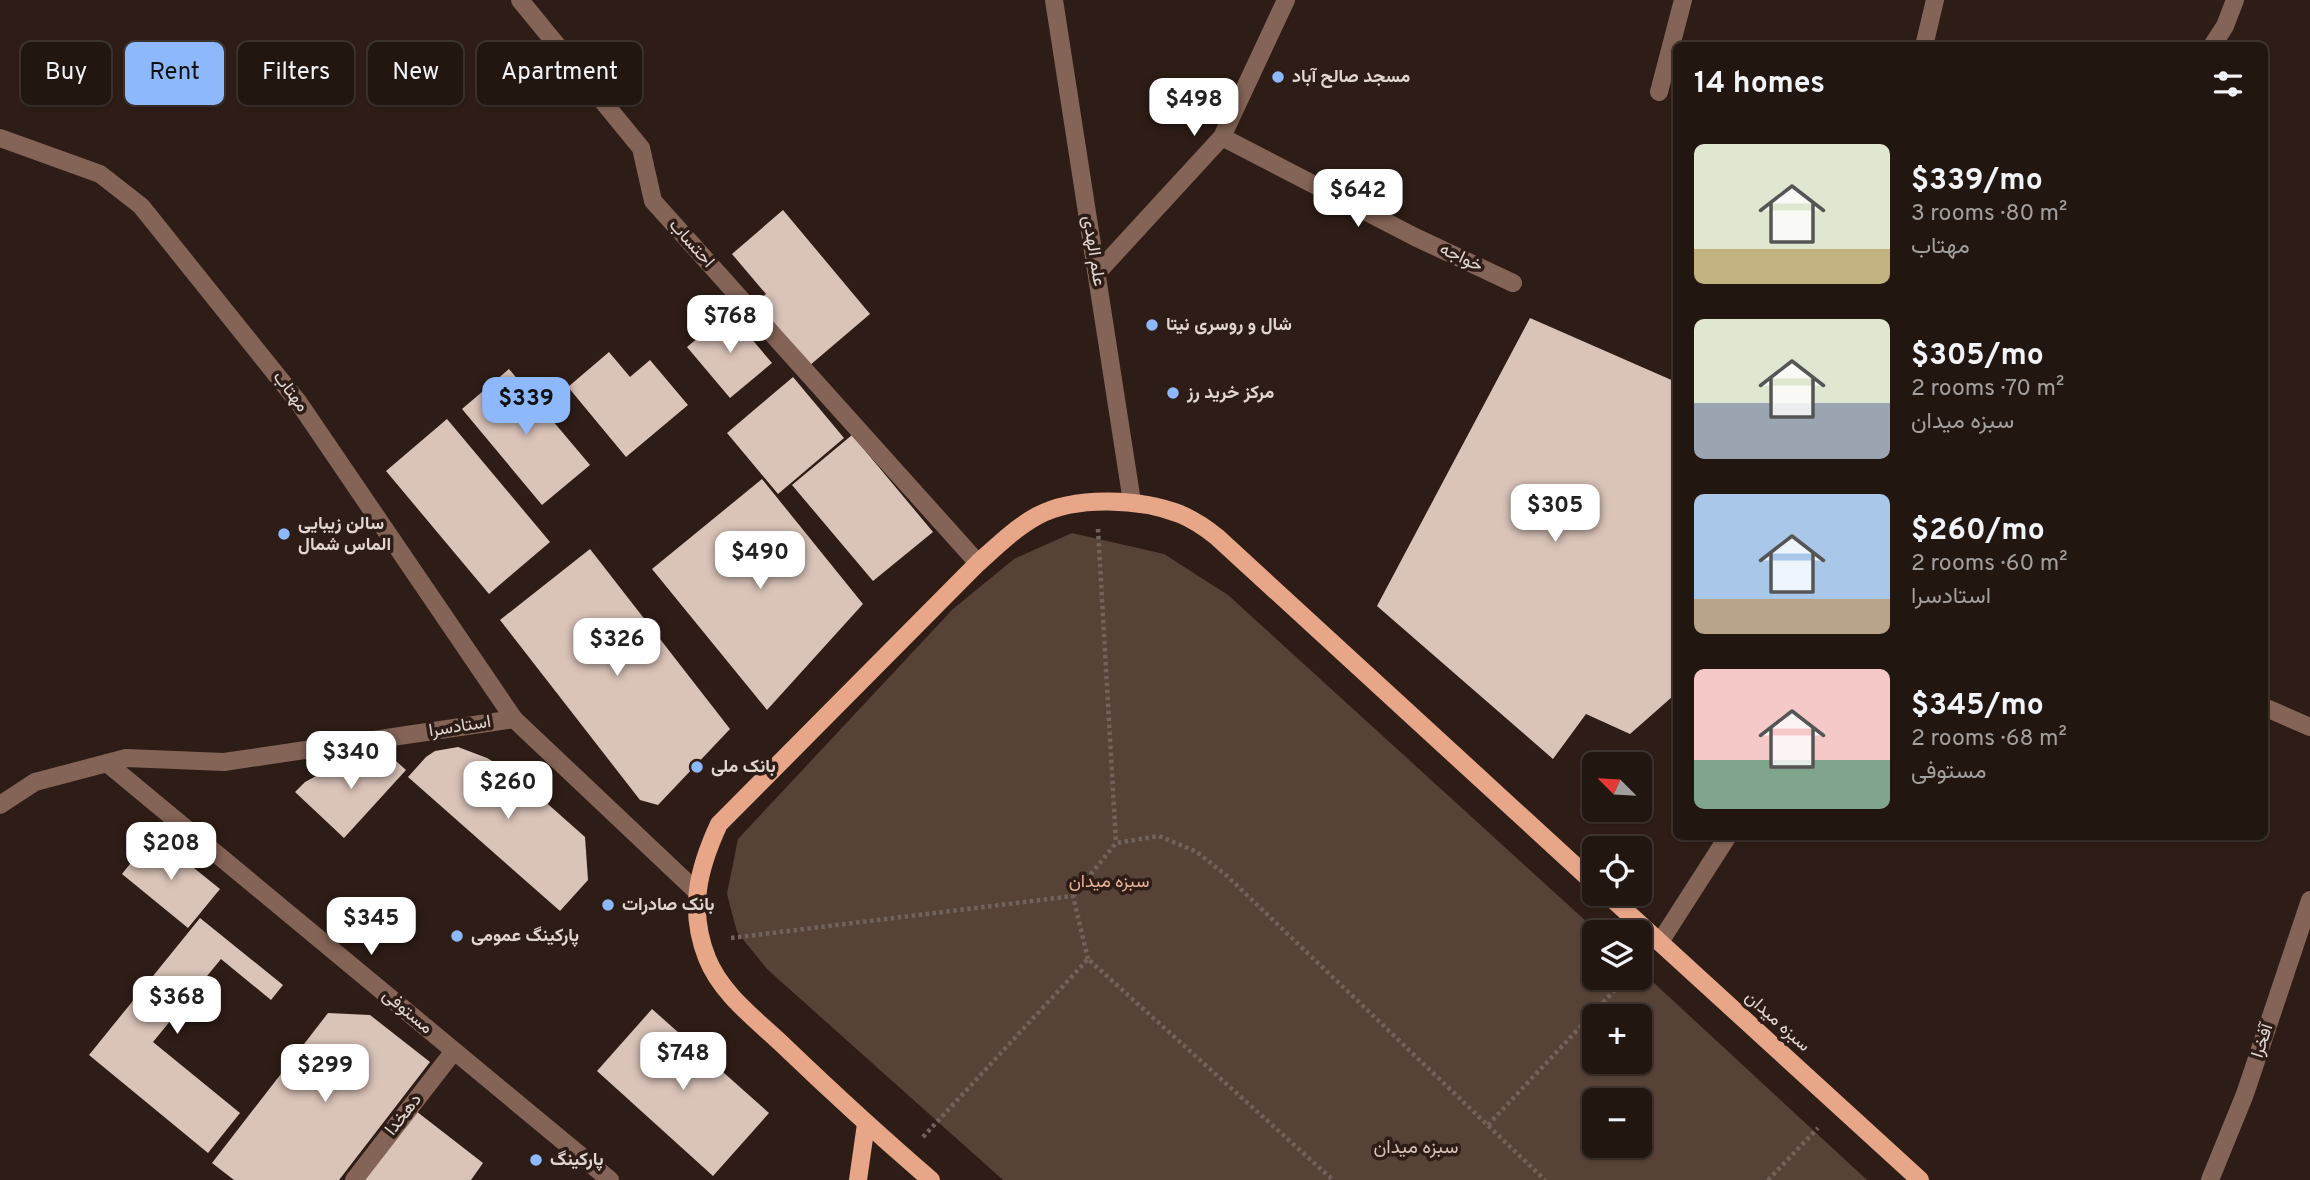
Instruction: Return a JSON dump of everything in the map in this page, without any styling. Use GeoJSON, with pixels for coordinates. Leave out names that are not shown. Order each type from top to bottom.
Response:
{"type":"FeatureCollection","features":[{"type":"Feature","properties":{"kind":"main road"},"geometry":{"type":"LineString","coordinates":[[931,1180],[866,1124],[726,990],[707,960],[698,926],[696,891],[704,856],[719,824],[978,563],[1012,532],[1039,514],[1065,506],[1132,502],[1180,514],[1200,525],[1217,537],[1582,872]]}},
{"type":"Feature","properties":{"kind":"main road","name":"سبزه میدان"},"geometry":{"type":"LineString","coordinates":[[1620,906],[1920,1180]]}},
{"type":"Feature","properties":{"kind":"main road"},"geometry":{"type":"LineString","coordinates":[[858,1180],[866,1124]]}},
{"type":"Feature","properties":{"kind":"street","name":"احتساب"},"geometry":{"type":"LineString","coordinates":[[520,0],[640,148],[653,201],[978,563]]}},
{"type":"Feature","properties":{"kind":"street","name":"علم الهدی"},"geometry":{"type":"LineString","coordinates":[[1054,0],[1132,502]]}},
{"type":"Feature","properties":{"kind":"street"},"geometry":{"type":"LineString","coordinates":[[1097,274],[1222,137],[1286,0]]}},
{"type":"Feature","properties":{"kind":"street"},"geometry":{"type":"LineString","coordinates":[[1658,92],[1683,0]]}},
{"type":"Feature","properties":{"kind":"street"},"geometry":{"type":"LineString","coordinates":[[1925,42],[1935,0]]}},
{"type":"Feature","properties":{"kind":"street"},"geometry":{"type":"LineString","coordinates":[[2215,42],[2225,26],[2235,0]]}},
{"type":"Feature","properties":{"kind":"street","name":"خواجه"},"geometry":{"type":"LineString","coordinates":[[1222,137],[1415,237],[1513,283]]}},
{"type":"Feature","properties":{"kind":"street","name":"مهتاب"},"geometry":{"type":"LineString","coordinates":[[0,138],[100,174],[141,206],[299,403],[514,719]]}},
{"type":"Feature","properties":{"kind":"street"},"geometry":{"type":"LineString","coordinates":[[2268,709],[2310,727]]}},
{"type":"Feature","properties":{"kind":"street","name":"استادسرا"},"geometry":{"type":"LineString","coordinates":[[0,804],[35,782],[126,758],[224,762],[514,719],[696,891]]}},
{"type":"Feature","properties":{"kind":"street","name":"مستوفی"},"geometry":{"type":"LineString","coordinates":[[107,763],[610,1180]]}},
{"type":"Feature","properties":{"kind":"street"},"geometry":{"type":"LineString","coordinates":[[1660,942],[1725,840]]}},
{"type":"Feature","properties":{"kind":"street","name":"آفخرا"},"geometry":{"type":"LineString","coordinates":[[2210,1180],[2245,1094],[2310,900]]}},
{"type":"Feature","properties":{"kind":"street","name":"دهخدا"},"geometry":{"type":"LineString","coordinates":[[354,1180],[454,1051]]}},
{"type":"Feature","properties":{"kind":"path"},"geometry":{"type":"LineString","coordinates":[[1097,503],[1116,843]]}},
{"type":"Feature","properties":{"kind":"path"},"geometry":{"type":"LineString","coordinates":[[702,942],[1073,896],[1116,843],[1159,836],[1198,852],[1227,876],[1545,1180]]}},
{"type":"Feature","properties":{"kind":"path"},"geometry":{"type":"LineString","coordinates":[[1073,896],[1088,959],[1333,1180]]}},
{"type":"Feature","properties":{"kind":"path"},"geometry":{"type":"LineString","coordinates":[[905,1157],[1088,959]]}},
{"type":"Feature","properties":{"kind":"path"},"geometry":{"type":"LineString","coordinates":[[1488,1125],[1615,990]]}},
{"type":"Feature","properties":{"kind":"path"},"geometry":{"type":"LineString","coordinates":[[1768,1180],[1839,1107]]}},
{"type":"Feature","properties":{"kind":"green space","name":"سبزه میدان"},"geometry":{"type":"Polygon","coordinates":[[[1072,533],[1164,554],[1228,595],[1585,920],[1582,920],[1582,990],[1652,990],[1652,981],[1867,1180],[1003,1180],[767,969],[737,932],[727,894],[738,839],[953,609],[1014,559],[1072,533]]]}},
{"type":"Feature","properties":{"kind":"building"},"geometry":{"type":"Polygon","coordinates":[[[783,210],[870,314],[809,366],[756,302],[766,294],[732,254],[783,210]]]}},
{"type":"Feature","properties":{"kind":"building"},"geometry":{"type":"Polygon","coordinates":[[[729,312],[772,363],[730,398],[687,347],[729,312]]]}},
{"type":"Feature","properties":{"kind":"building"},"geometry":{"type":"Polygon","coordinates":[[[1530,318],[1673,381],[1673,698],[1630,734],[1586,714],[1553,759],[1377,606],[1530,318]]]}},
{"type":"Feature","properties":{"kind":"building"},"geometry":{"type":"Polygon","coordinates":[[[609,352],[630,377],[650,360],[688,405],[626,457],[568,387],[609,352]]]}},
{"type":"Feature","properties":{"kind":"building"},"geometry":{"type":"Polygon","coordinates":[[[509,369],[590,465],[542,505],[462,409],[509,369]]]}},
{"type":"Feature","properties":{"kind":"building"},"geometry":{"type":"Polygon","coordinates":[[[793,377],[844,438],[778,494],[727,433],[793,377]]]}},
{"type":"Feature","properties":{"kind":"building"},"geometry":{"type":"Polygon","coordinates":[[[447,419],[550,542],[489,594],[386,471],[447,419]]]}},
{"type":"Feature","properties":{"kind":"building"},"geometry":{"type":"Polygon","coordinates":[[[852,435],[933,532],[873,581],[792,485],[852,435]]]}},
{"type":"Feature","properties":{"kind":"building"},"geometry":{"type":"Polygon","coordinates":[[[762,479],[863,604],[767,710],[652,569],[762,479]]]}},
{"type":"Feature","properties":{"kind":"building"},"geometry":{"type":"Polygon","coordinates":[[[590,549],[730,729],[658,805],[640,800],[500,620],[590,549]]]}},
{"type":"Feature","properties":{"kind":"building"},"geometry":{"type":"Polygon","coordinates":[[[458,747],[487,758],[514,774],[585,837],[588,880],[560,911],[408,777],[435,751],[458,747]]]}},
{"type":"Feature","properties":{"kind":"building"},"geometry":{"type":"Polygon","coordinates":[[[385,751],[406,770],[344,838],[295,792],[305,782],[327,770],[330,773],[355,762],[358,765],[385,751]]]}},
{"type":"Feature","properties":{"kind":"building"},"geometry":{"type":"Polygon","coordinates":[[[153,835],[220,889],[188,928],[122,874],[153,835]]]}},
{"type":"Feature","properties":{"kind":"building"},"geometry":{"type":"Polygon","coordinates":[[[200,918],[283,985],[271,1000],[221,959],[153,1042],[240,1113],[208,1153],[89,1055],[200,918]]]}},
{"type":"Feature","properties":{"kind":"building"},"geometry":{"type":"Polygon","coordinates":[[[652,1009],[769,1113],[713,1176],[597,1071],[652,1009]]]}},
{"type":"Feature","properties":{"kind":"building"},"geometry":{"type":"Polygon","coordinates":[[[328,1013],[370,1015],[430,1062],[339,1180],[234,1180],[212,1163],[328,1013]]]}},
{"type":"Feature","properties":{"kind":"building"},"geometry":{"type":"Polygon","coordinates":[[[416,1111],[483,1163],[471,1180],[363,1180],[416,1111]]]}},
{"type":"Feature","properties":{"kind":"place","name":"مسجد صالح آباد"},"geometry":{"type":"Point","coordinates":[1278,77]}},
{"type":"Feature","properties":{"kind":"place","name":"شال و روسری نیتا"},"geometry":{"type":"Point","coordinates":[1152,325]}},
{"type":"Feature","properties":{"kind":"place","name":"مرکز خرید رز"},"geometry":{"type":"Point","coordinates":[1173,393]}},
{"type":"Feature","properties":{"kind":"place","name":"سالن زیبایی الماس شمال"},"geometry":{"type":"Point","coordinates":[284,534]}},
{"type":"Feature","properties":{"kind":"place","name":"بانک ملی"},"geometry":{"type":"Point","coordinates":[697,767]}},
{"type":"Feature","properties":{"kind":"place","name":"بانک صادرات"},"geometry":{"type":"Point","coordinates":[608,905]}},
{"type":"Feature","properties":{"kind":"place","name":"پارکینگ عمومی"},"geometry":{"type":"Point","coordinates":[457,936]}},
{"type":"Feature","properties":{"kind":"place","name":"پارکینگ"},"geometry":{"type":"Point","coordinates":[536,1160]}},
{"type":"Feature","properties":{"kind":"district","name":"سبزه میدان"},"geometry":{"type":"Point","coordinates":[1416,1148]}}]}
